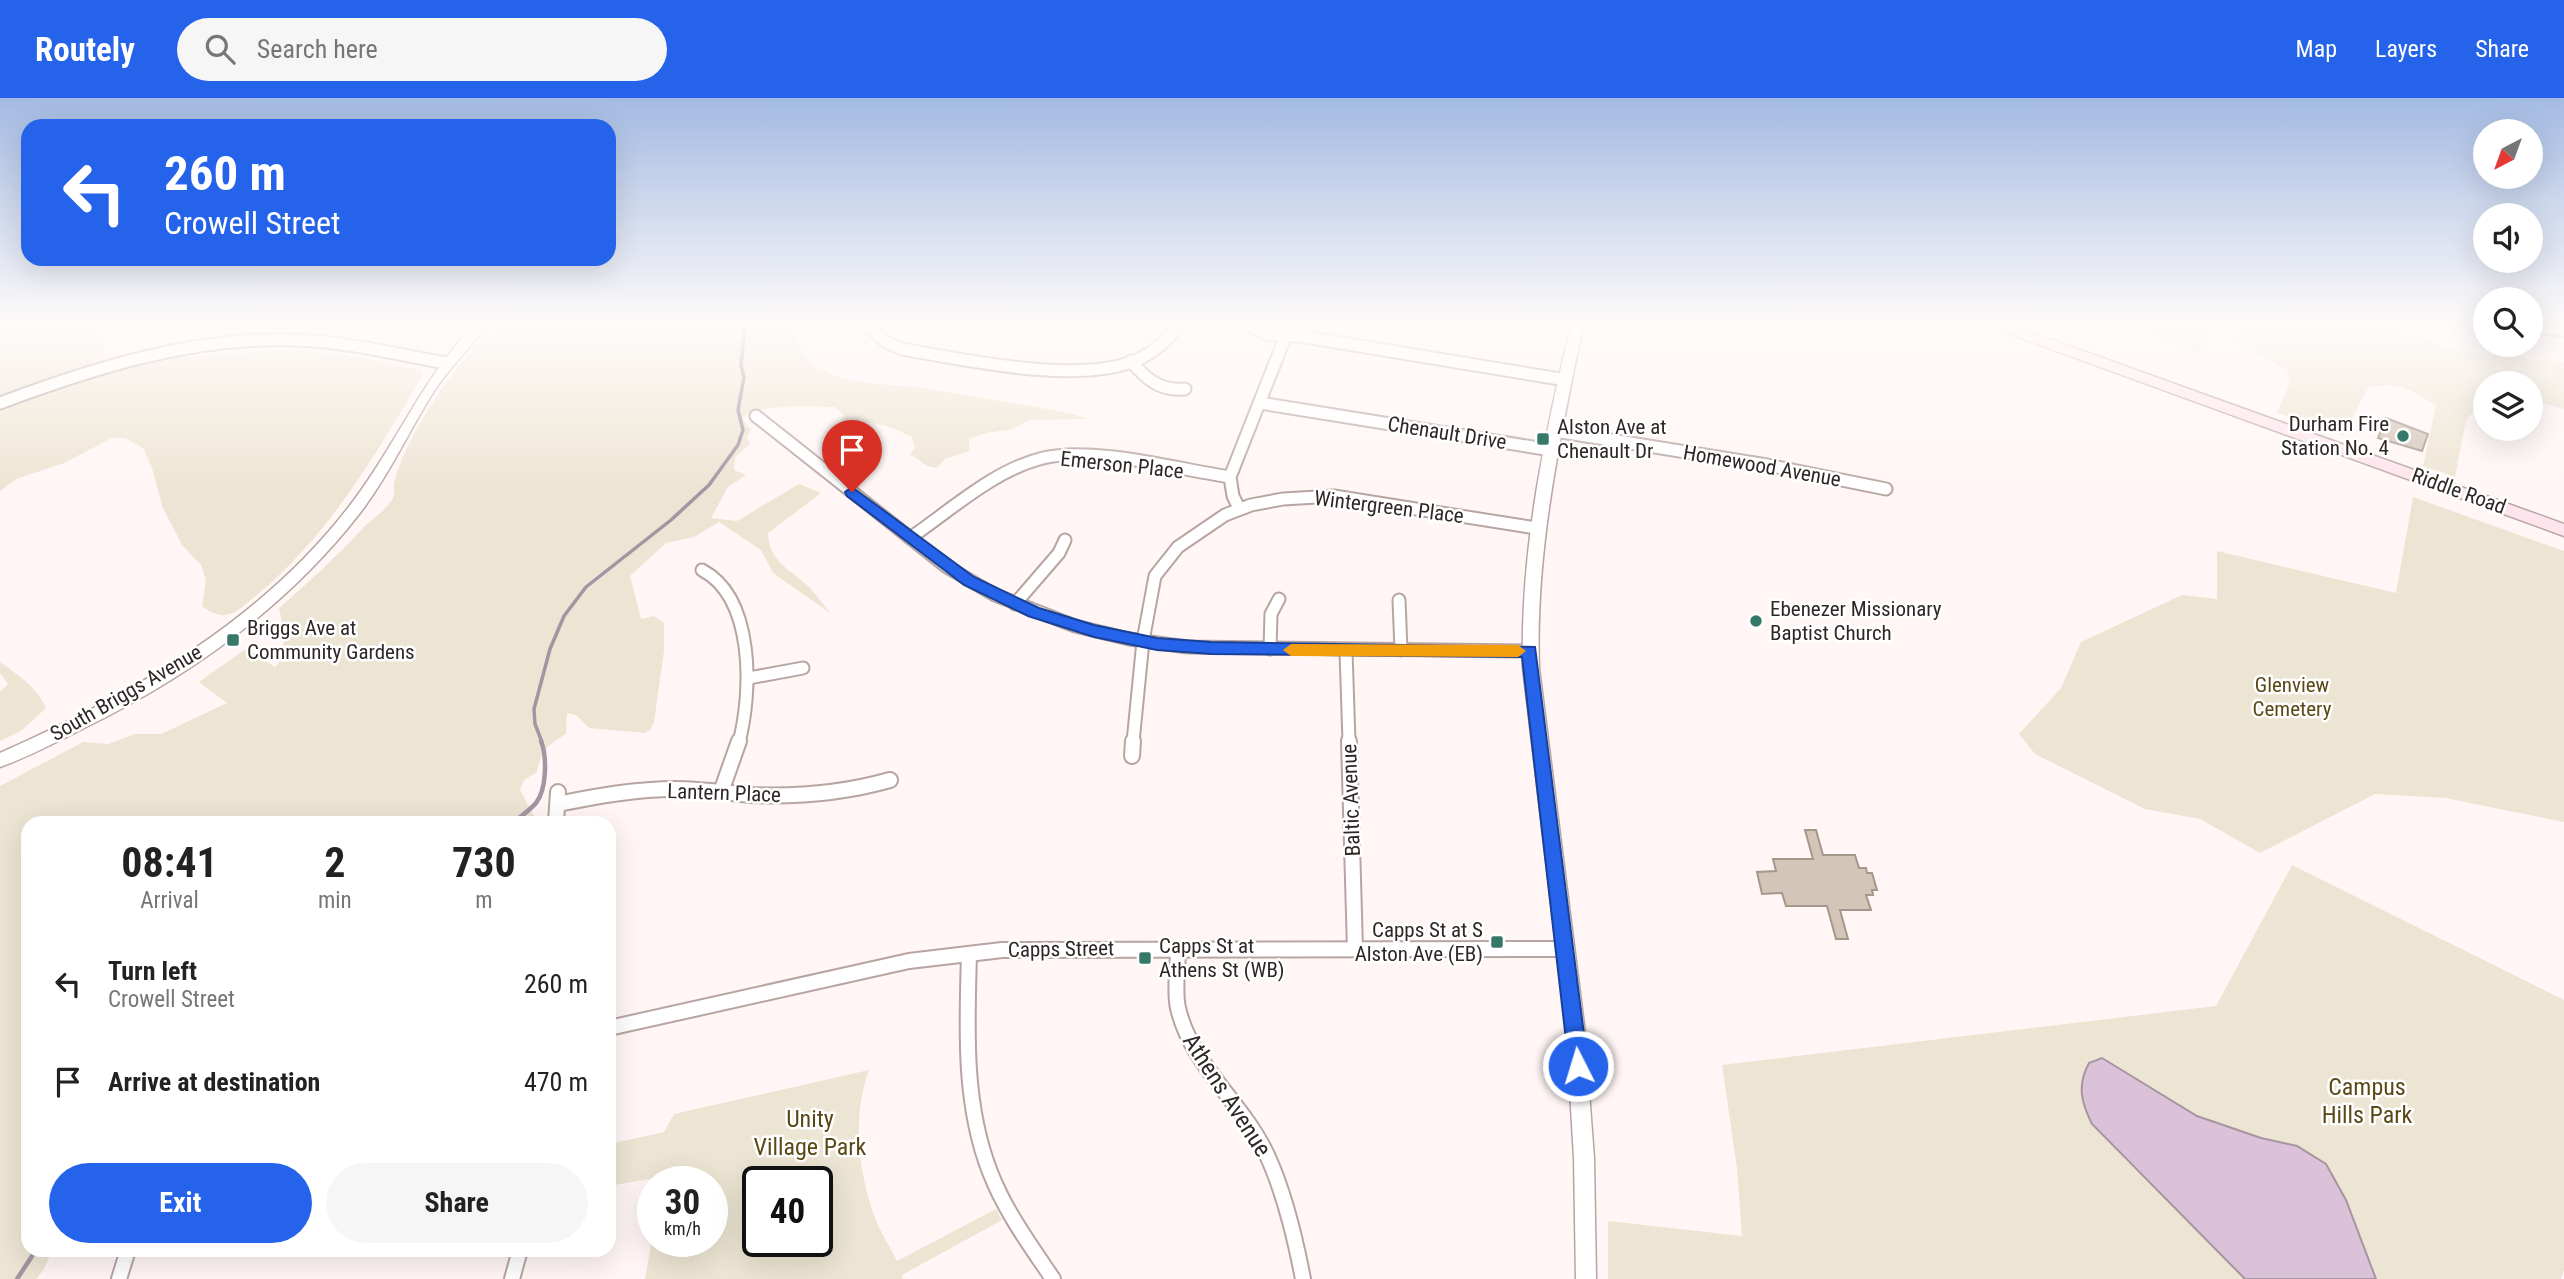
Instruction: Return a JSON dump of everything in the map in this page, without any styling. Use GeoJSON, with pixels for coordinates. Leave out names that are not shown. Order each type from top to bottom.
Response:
{"type":"FeatureCollection","features":[{"type":"Feature","properties":{"kind":"main road","name":"Riddle Road"},"geometry":{"type":"LineString","coordinates":[[2150,380],[2564,530]]}},
{"type":"Feature","properties":{"kind":"street"},"geometry":{"type":"LineString","coordinates":[[0,403],[69,380]]}},
{"type":"Feature","properties":{"kind":"street","name":"South Briggs Avenue"},"geometry":{"type":"LineString","coordinates":[[0,760],[66,730],[152,684],[208,647],[269,600],[314,559],[355,509],[435,380]]}},
{"type":"Feature","properties":{"kind":"street"},"geometry":{"type":"LineString","coordinates":[[1149,380],[1157,388],[1174,391],[1185,389]]}},
{"type":"Feature","properties":{"kind":"street"},"geometry":{"type":"LineString","coordinates":[[1239,508],[1233,496],[1230,477],[1269,380]]}},
{"type":"Feature","properties":{"kind":"street"},"geometry":{"type":"LineString","coordinates":[[1566,380],[1536,528],[1529,585],[1530,651],[1578,1066],[1585,1180],[1586,1279]]}},
{"type":"Feature","properties":{"kind":"street","name":"Chenault Drive"},"geometry":{"type":"LineString","coordinates":[[1260,403],[1551,450]]}},
{"type":"Feature","properties":{"kind":"street"},"geometry":{"type":"LineString","coordinates":[[756,416],[910,538],[969,581],[1015,604],[1075,626],[1143,641],[1187,647],[1346,651],[1530,651]]}},
{"type":"Feature","properties":{"kind":"street","name":"Homewood Avenue"},"geometry":{"type":"LineString","coordinates":[[1555,431],[1767,465],[1886,489]]}},
{"type":"Feature","properties":{"kind":"street","name":"Emerson Place"},"geometry":{"type":"LineString","coordinates":[[910,538],[1011,471],[1045,458],[1074,456],[1106,459],[1230,477]]}},
{"type":"Feature","properties":{"kind":"street","name":"Wintergreen Place"},"geometry":{"type":"LineString","coordinates":[[1132,756],[1143,641],[1155,576],[1178,547],[1225,514],[1239,508],[1283,499],[1334,496],[1536,528]]}},
{"type":"Feature","properties":{"kind":"street"},"geometry":{"type":"LineString","coordinates":[[1015,604],[1059,553],[1065,540]]}},
{"type":"Feature","properties":{"kind":"street"},"geometry":{"type":"LineString","coordinates":[[702,570],[721,582],[731,601],[747,652],[747,715],[742,737],[721,792]]}},
{"type":"Feature","properties":{"kind":"street"},"geometry":{"type":"LineString","coordinates":[[1270,649],[1271,614],[1279,599]]}},
{"type":"Feature","properties":{"kind":"street"},"geometry":{"type":"LineString","coordinates":[[1399,600],[1401,650]]}},
{"type":"Feature","properties":{"kind":"street","name":"Baltic Avenue"},"geometry":{"type":"LineString","coordinates":[[1346,651],[1355,949]]}},
{"type":"Feature","properties":{"kind":"street"},"geometry":{"type":"LineString","coordinates":[[749,678],[803,668]]}},
{"type":"Feature","properties":{"kind":"street","name":"Lantern Place"},"geometry":{"type":"LineString","coordinates":[[556,816],[558,798],[663,790],[772,796],[819,794],[890,780]]}},
{"type":"Feature","properties":{"kind":"street","name":"Capps Street"},"geometry":{"type":"LineString","coordinates":[[616,1026],[909,961],[969,954],[1055,948],[1564,949]]}},
{"type":"Feature","properties":{"kind":"street","name":"Athens Avenue"},"geometry":{"type":"LineString","coordinates":[[1178,948],[1177,1006],[1185,1031],[1195,1052],[1233,1099],[1267,1154],[1294,1230],[1300,1278]]}},
{"type":"Feature","properties":{"kind":"street"},"geometry":{"type":"LineString","coordinates":[[969,954],[970,1063],[976,1128],[997,1188],[1014,1220],[1053,1279]]}},
{"type":"Feature","properties":{"kind":"street"},"geometry":{"type":"LineString","coordinates":[[119,1279],[126,1257]]}},
{"type":"Feature","properties":{"kind":"street"},"geometry":{"type":"LineString","coordinates":[[512,1279],[518,1257]]}},
{"type":"Feature","properties":{"kind":"green space"},"geometry":{"type":"Polygon","coordinates":[[[0,380],[49,380],[0,396],[0,380]]]}},
{"type":"Feature","properties":{"kind":"green space"},"geometry":{"type":"Polygon","coordinates":[[[420,380],[369,464],[329,520],[283,571],[257,595],[243,607],[226,615],[219,615],[202,606],[206,580],[201,565],[182,545],[163,508],[152,468],[143,448],[125,438],[112,438],[64,463],[16,479],[0,491],[0,409],[79,381],[420,380]]]}},
{"type":"Feature","properties":{"kind":"green space"},"geometry":{"type":"Polygon","coordinates":[[[448,380],[855,380],[930,389],[1038,407],[1086,419],[1029,420],[1013,429],[986,433],[969,439],[969,451],[945,459],[937,468],[927,466],[910,454],[915,448],[912,437],[893,428],[875,423],[857,423],[837,430],[844,415],[835,407],[775,407],[742,418],[751,430],[747,437],[750,444],[735,457],[734,470],[746,475],[728,487],[711,518],[737,521],[799,484],[821,493],[768,533],[776,557],[808,586],[830,613],[773,573],[761,550],[719,522],[694,537],[666,543],[630,576],[641,619],[654,616],[664,623],[664,651],[654,722],[645,733],[589,728],[576,715],[567,713],[566,734],[546,749],[537,772],[524,780],[520,790],[534,816],[21,816],[21,1257],[49,1257],[36,1279],[0,1279],[0,786],[83,742],[108,744],[135,734],[161,734],[227,703],[199,682],[247,648],[275,667],[283,647],[279,608],[388,505],[394,496],[394,482],[401,461],[448,380]]]}},
{"type":"Feature","properties":{"kind":"green space"},"geometry":{"type":"Polygon","coordinates":[[[2289,380],[2473,380],[2473,412],[2466,420],[2455,477],[2423,466],[2436,406],[2404,388],[2368,388],[2343,435],[2277,413],[2289,380]]]}},
{"type":"Feature","properties":{"kind":"green space"},"geometry":{"type":"Polygon","coordinates":[[[2543,380],[2564,380],[2564,409],[2543,403],[2543,380]]]}},
{"type":"Feature","properties":{"kind":"green space","name":"Glenview Cemetery"},"geometry":{"type":"Polygon","coordinates":[[[2413,497],[2564,551],[2564,822],[2445,798],[2375,794],[2260,853],[2200,819],[2145,809],[2035,754],[2019,734],[2061,688],[2081,642],[2182,595],[2217,599],[2217,551],[2396,593],[2413,497]]]}},
{"type":"Feature","properties":{"kind":"green space"},"geometry":{"type":"Polygon","coordinates":[[[0,662],[32,688],[46,708],[21,731],[0,741],[0,692],[8,684],[0,673],[0,662]]]}},
{"type":"Feature","properties":{"kind":"green space","name":"Campus Hills Park"},"geometry":{"type":"Polygon","coordinates":[[[2292,865],[2564,1000],[2564,1270],[2561,1279],[1608,1279],[1608,1221],[1742,1236],[1737,1168],[1722,1065],[2216,1006],[2292,865]]]}},
{"type":"Feature","properties":{"kind":"green space","name":"Unity Village Park"},"geometry":{"type":"Polygon","coordinates":[[[869,1070],[860,1106],[861,1163],[875,1218],[897,1261],[996,1209],[1002,1220],[902,1275],[903,1279],[645,1279],[649,1257],[728,1257],[728,1166],[637,1166],[637,1181],[616,1185],[616,1142],[664,1132],[674,1114],[869,1070]]]}},
{"type":"Feature","properties":{"kind":"shaded area"},"geometry":{"type":"Polygon","coordinates":[[[2102,1058],[2197,1116],[2261,1138],[2297,1146],[2326,1164],[2346,1200],[2376,1279],[2245,1279],[2092,1124],[2083,1101],[2083,1079],[2089,1063],[2102,1058]]]}},
{"type":"Feature","properties":{"kind":"building","name":"Durham Fire Station No. 4"},"geometry":{"type":"Polygon","coordinates":[[[2386,418],[2428,434],[2422,451],[2378,438],[2386,418]]]}},
{"type":"Feature","properties":{"kind":"building"},"geometry":{"type":"Polygon","coordinates":[[[1805,830],[1816,830],[1823,855],[1855,855],[1859,868],[1866,868],[1867,873],[1872,873],[1877,890],[1872,890],[1873,895],[1866,895],[1871,910],[1840,910],[1848,939],[1836,939],[1827,906],[1786,906],[1782,893],[1762,894],[1757,872],[1776,871],[1773,859],[1813,859],[1805,830]]]}},
{"type":"Feature","properties":{"kind":"waterway"},"geometry":{"type":"LineString","coordinates":[[542,742],[535,724],[534,709],[550,649],[564,616],[586,587],[671,520],[709,485],[738,445],[743,430],[738,410],[743,380]]}},
{"type":"Feature","properties":{"kind":"waterway"},"geometry":{"type":"LineString","coordinates":[[522,816],[536,803],[542,790],[545,764],[541,741]]}},
{"type":"Feature","properties":{"kind":"waterway"},"geometry":{"type":"LineString","coordinates":[[17,1279],[31,1257]]}},
{"type":"Feature","properties":{"kind":"slow traffic"},"geometry":{"type":"LineString","coordinates":[[1291,650],[1518,651]]}},
{"type":"Feature","properties":{"kind":"place","name":"Durham Fire Station No. 4"},"geometry":{"type":"Point","coordinates":[2403,436]}},
{"type":"Feature","properties":{"kind":"place","name":"Alston Ave at Chenault Dr"},"geometry":{"type":"Point","coordinates":[1543,439]}},
{"type":"Feature","properties":{"kind":"place","name":"Ebenezer Missionary Baptist Church"},"geometry":{"type":"Point","coordinates":[1756,621]}},
{"type":"Feature","properties":{"kind":"place","name":"Briggs Ave at Community Gardens"},"geometry":{"type":"Point","coordinates":[233,640]}},
{"type":"Feature","properties":{"kind":"place","name":"Capps St at S Alston Ave (EB)"},"geometry":{"type":"Point","coordinates":[1497,942]}},
{"type":"Feature","properties":{"kind":"place","name":"Capps St at Athens St (WB)"},"geometry":{"type":"Point","coordinates":[1145,958]}},
{"type":"Feature","properties":{"kind":"route"},"geometry":{"type":"LineString","coordinates":[[852,492],[947,567],[969,581],[1034,612],[1094,631],[1157,644],[1187,647],[1346,651],[1530,651],[1578,1066]]}}]}
